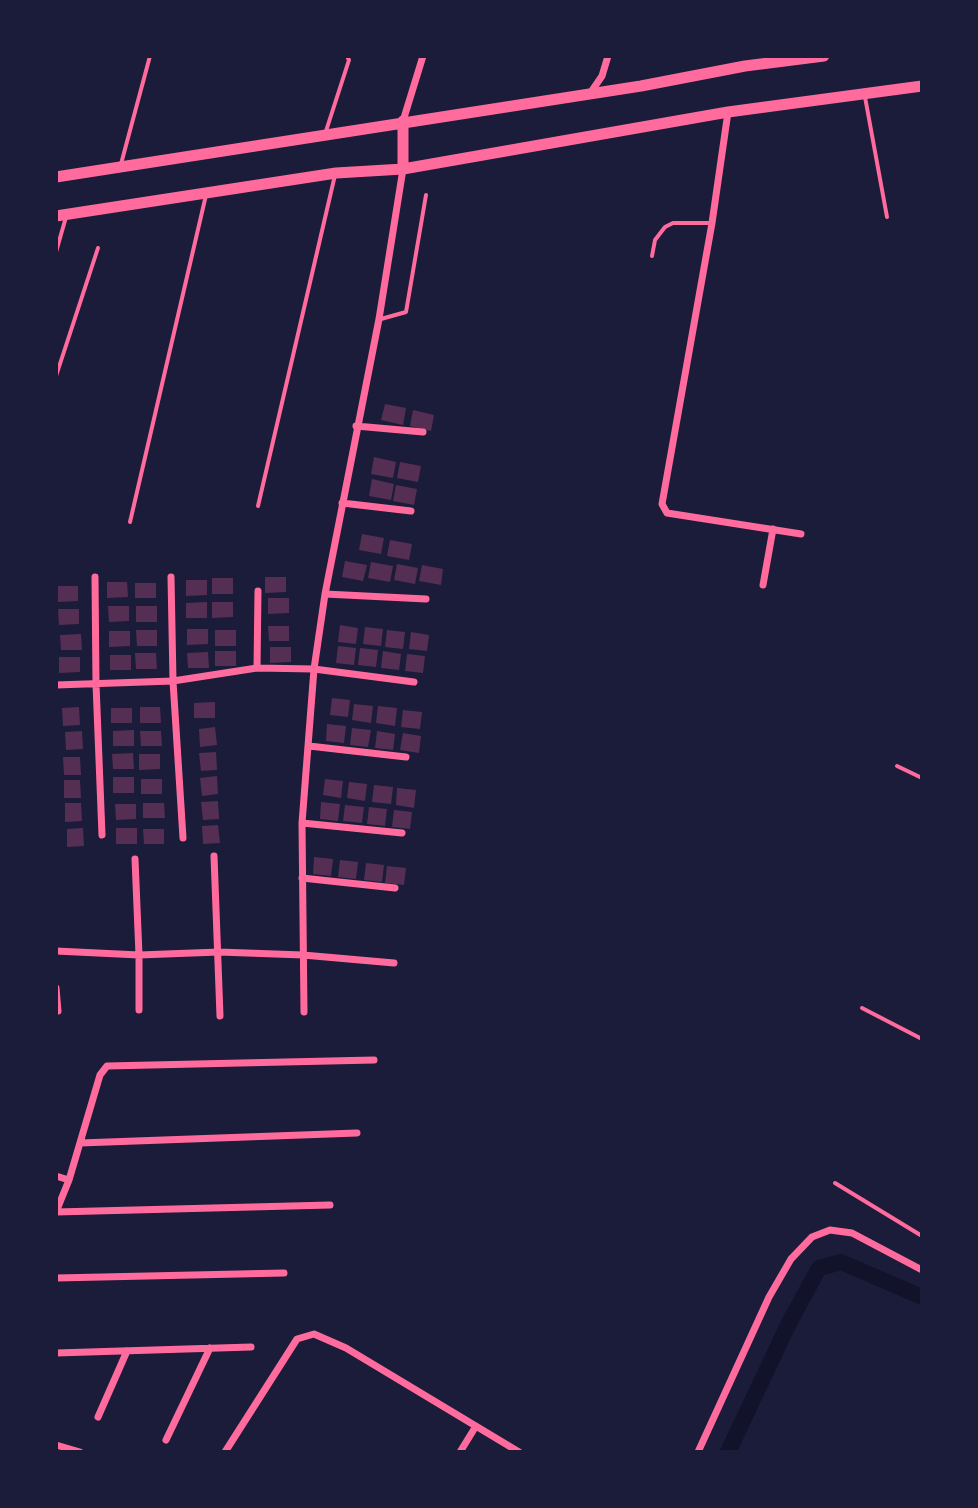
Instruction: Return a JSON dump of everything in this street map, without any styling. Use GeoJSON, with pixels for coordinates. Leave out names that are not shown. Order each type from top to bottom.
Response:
{"type":"FeatureCollection","features":[{"type":"Feature","properties":{"kind":"main road"},"geometry":{"type":"LineString","coordinates":[[56,177],[591,92],[746,61],[824,56]]}},
{"type":"Feature","properties":{"kind":"main road"},"geometry":{"type":"LineString","coordinates":[[61,216],[336,173],[403,169],[728,112],[922,86]]}},
{"type":"Feature","properties":{"kind":"main road"},"geometry":{"type":"LineString","coordinates":[[403,121],[403,169]]}},
{"type":"Feature","properties":{"kind":"street"},"geometry":{"type":"LineString","coordinates":[[403,121],[423,56]]}},
{"type":"Feature","properties":{"kind":"street"},"geometry":{"type":"LineString","coordinates":[[591,92],[602,76],[608,56]]}},
{"type":"Feature","properties":{"kind":"street"},"geometry":{"type":"LineString","coordinates":[[728,112],[712,223],[662,508],[671,514],[801,534]]}},
{"type":"Feature","properties":{"kind":"street"},"geometry":{"type":"LineString","coordinates":[[304,1012],[302,823],[314,669],[356,426],[379,319],[403,169]]}},
{"type":"Feature","properties":{"kind":"street"},"geometry":{"type":"LineString","coordinates":[[356,426],[423,432]]}},
{"type":"Feature","properties":{"kind":"street"},"geometry":{"type":"LineString","coordinates":[[342,503],[411,511]]}},
{"type":"Feature","properties":{"kind":"street"},"geometry":{"type":"LineString","coordinates":[[763,585],[773,529]]}},
{"type":"Feature","properties":{"kind":"street"},"geometry":{"type":"LineString","coordinates":[[95,577],[102,835]]}},
{"type":"Feature","properties":{"kind":"street"},"geometry":{"type":"LineString","coordinates":[[171,577],[173,681],[183,838]]}},
{"type":"Feature","properties":{"kind":"street"},"geometry":{"type":"LineString","coordinates":[[257,668],[258,591]]}},
{"type":"Feature","properties":{"kind":"street"},"geometry":{"type":"LineString","coordinates":[[325,594],[426,599]]}},
{"type":"Feature","properties":{"kind":"street"},"geometry":{"type":"LineString","coordinates":[[56,685],[173,681],[257,668],[314,669],[414,682]]}},
{"type":"Feature","properties":{"kind":"street"},"geometry":{"type":"LineString","coordinates":[[309,746],[406,757]]}},
{"type":"Feature","properties":{"kind":"street"},"geometry":{"type":"LineString","coordinates":[[302,823],[402,833]]}},
{"type":"Feature","properties":{"kind":"street"},"geometry":{"type":"LineString","coordinates":[[214,856],[220,1016]]}},
{"type":"Feature","properties":{"kind":"street"},"geometry":{"type":"LineString","coordinates":[[135,859],[139,1010]]}},
{"type":"Feature","properties":{"kind":"street"},"geometry":{"type":"LineString","coordinates":[[302,878],[395,888]]}},
{"type":"Feature","properties":{"kind":"street"},"geometry":{"type":"LineString","coordinates":[[56,951],[139,955],[219,952],[394,963]]}},
{"type":"Feature","properties":{"kind":"street"},"geometry":{"type":"LineString","coordinates":[[56,988],[58,1011]]}},
{"type":"Feature","properties":{"kind":"street"},"geometry":{"type":"LineString","coordinates":[[330,1205],[56,1212],[69,1180],[100,1075],[107,1066],[374,1060]]}},
{"type":"Feature","properties":{"kind":"street"},"geometry":{"type":"LineString","coordinates":[[80,1143],[357,1133]]}},
{"type":"Feature","properties":{"kind":"street"},"geometry":{"type":"LineString","coordinates":[[56,1176],[69,1180]]}},
{"type":"Feature","properties":{"kind":"street"},"geometry":{"type":"LineString","coordinates":[[698,1452],[769,1297],[791,1259],[812,1237],[830,1230],[852,1233],[922,1270]]}},
{"type":"Feature","properties":{"kind":"street"},"geometry":{"type":"LineString","coordinates":[[56,1278],[284,1273]]}},
{"type":"Feature","properties":{"kind":"street"},"geometry":{"type":"LineString","coordinates":[[225,1452],[297,1339],[314,1334],[346,1348],[519,1452]]}},
{"type":"Feature","properties":{"kind":"street"},"geometry":{"type":"LineString","coordinates":[[56,1353],[251,1347]]}},
{"type":"Feature","properties":{"kind":"street"},"geometry":{"type":"LineString","coordinates":[[166,1440],[210,1348]]}},
{"type":"Feature","properties":{"kind":"street"},"geometry":{"type":"LineString","coordinates":[[98,1417],[127,1351]]}},
{"type":"Feature","properties":{"kind":"street"},"geometry":{"type":"LineString","coordinates":[[460,1452],[476,1426]]}},
{"type":"Feature","properties":{"kind":"street"},"geometry":{"type":"LineString","coordinates":[[56,1445],[80,1452]]}},
{"type":"Feature","properties":{"kind":"lane"},"geometry":{"type":"LineString","coordinates":[[120,166],[150,56]]}},
{"type":"Feature","properties":{"kind":"lane"},"geometry":{"type":"LineString","coordinates":[[325,133],[349,60],[347,56]]}},
{"type":"Feature","properties":{"kind":"lane"},"geometry":{"type":"LineString","coordinates":[[865,95],[887,217]]}},
{"type":"Feature","properties":{"kind":"lane"},"geometry":{"type":"LineString","coordinates":[[258,506],[336,173]]}},
{"type":"Feature","properties":{"kind":"lane"},"geometry":{"type":"LineString","coordinates":[[130,522],[207,193]]}},
{"type":"Feature","properties":{"kind":"lane"},"geometry":{"type":"LineString","coordinates":[[379,319],[406,312],[426,195]]}},
{"type":"Feature","properties":{"kind":"lane"},"geometry":{"type":"LineString","coordinates":[[56,252],[61,216]]}},
{"type":"Feature","properties":{"kind":"lane"},"geometry":{"type":"LineString","coordinates":[[652,256],[655,240],[665,227],[673,223],[712,223]]}},
{"type":"Feature","properties":{"kind":"lane"},"geometry":{"type":"LineString","coordinates":[[56,376],[98,248]]}},
{"type":"Feature","properties":{"kind":"lane"},"geometry":{"type":"LineString","coordinates":[[897,766],[922,778]]}},
{"type":"Feature","properties":{"kind":"lane"},"geometry":{"type":"LineString","coordinates":[[862,1008],[922,1039]]}},
{"type":"Feature","properties":{"kind":"lane"},"geometry":{"type":"LineString","coordinates":[[835,1183],[922,1236]]}},
{"type":"Feature","properties":{"kind":"building"},"geometry":{"type":"Polygon","coordinates":[[[385,404],[406,408],[403,425],[381,420],[385,404]]]}},
{"type":"Feature","properties":{"kind":"building"},"geometry":{"type":"Polygon","coordinates":[[[413,410],[434,415],[431,431],[410,426],[413,410]]]}},
{"type":"Feature","properties":{"kind":"building"},"geometry":{"type":"Polygon","coordinates":[[[374,457],[396,462],[393,478],[371,474],[374,457]]]}},
{"type":"Feature","properties":{"kind":"building"},"geometry":{"type":"Polygon","coordinates":[[[400,462],[421,466],[418,482],[397,478],[400,462]]]}},
{"type":"Feature","properties":{"kind":"building"},"geometry":{"type":"Polygon","coordinates":[[[372,479],[394,484],[391,500],[369,496],[372,479]]]}},
{"type":"Feature","properties":{"kind":"building"},"geometry":{"type":"Polygon","coordinates":[[[396,485],[417,489],[414,505],[393,501],[396,485]]]}},
{"type":"Feature","properties":{"kind":"building"},"geometry":{"type":"Polygon","coordinates":[[[362,534],[384,538],[381,554],[359,550],[362,534]]]}},
{"type":"Feature","properties":{"kind":"building"},"geometry":{"type":"Polygon","coordinates":[[[390,540],[412,544],[409,560],[387,556],[390,540]]]}},
{"type":"Feature","properties":{"kind":"building"},"geometry":{"type":"Polygon","coordinates":[[[345,561],[367,565],[363,581],[342,577],[345,561]]]}},
{"type":"Feature","properties":{"kind":"building"},"geometry":{"type":"Polygon","coordinates":[[[371,562],[393,566],[390,582],[368,578],[371,562]]]}},
{"type":"Feature","properties":{"kind":"building"},"geometry":{"type":"Polygon","coordinates":[[[397,564],[418,568],[415,584],[394,580],[397,564]]]}},
{"type":"Feature","properties":{"kind":"building"},"geometry":{"type":"Polygon","coordinates":[[[422,565],[443,569],[441,585],[419,581],[422,565]]]}},
{"type":"Feature","properties":{"kind":"building"},"geometry":{"type":"Polygon","coordinates":[[[265,577],[286,577],[286,592],[265,593],[265,577]]]}},
{"type":"Feature","properties":{"kind":"building"},"geometry":{"type":"Polygon","coordinates":[[[212,578],[233,578],[233,594],[212,594],[212,578]]]}},
{"type":"Feature","properties":{"kind":"building"},"geometry":{"type":"Polygon","coordinates":[[[186,580],[207,580],[207,595],[186,596],[186,580]]]}},
{"type":"Feature","properties":{"kind":"building"},"geometry":{"type":"Polygon","coordinates":[[[107,582],[127,582],[128,597],[107,598],[107,582]]]}},
{"type":"Feature","properties":{"kind":"building"},"geometry":{"type":"Polygon","coordinates":[[[135,583],[156,583],[156,598],[135,598],[135,583]]]}},
{"type":"Feature","properties":{"kind":"building"},"geometry":{"type":"Polygon","coordinates":[[[57,586],[78,586],[78,601],[57,602],[57,586]]]}},
{"type":"Feature","properties":{"kind":"building"},"geometry":{"type":"Polygon","coordinates":[[[268,598],[289,598],[289,613],[268,614],[268,598]]]}},
{"type":"Feature","properties":{"kind":"building"},"geometry":{"type":"Polygon","coordinates":[[[207,602],[207,618],[186,618],[186,603],[207,602]]]}},
{"type":"Feature","properties":{"kind":"building"},"geometry":{"type":"Polygon","coordinates":[[[212,602],[233,602],[233,617],[212,618],[212,602]]]}},
{"type":"Feature","properties":{"kind":"building"},"geometry":{"type":"Polygon","coordinates":[[[108,606],[129,606],[129,621],[109,622],[108,606]]]}},
{"type":"Feature","properties":{"kind":"building"},"geometry":{"type":"Polygon","coordinates":[[[136,606],[157,606],[157,622],[136,622],[136,606]]]}},
{"type":"Feature","properties":{"kind":"building"},"geometry":{"type":"Polygon","coordinates":[[[58,609],[79,609],[79,624],[59,625],[58,609]]]}},
{"type":"Feature","properties":{"kind":"building"},"geometry":{"type":"Polygon","coordinates":[[[340,625],[358,628],[356,644],[338,642],[340,625]]]}},
{"type":"Feature","properties":{"kind":"building"},"geometry":{"type":"Polygon","coordinates":[[[268,626],[289,626],[289,641],[269,641],[268,626]]]}},
{"type":"Feature","properties":{"kind":"building"},"geometry":{"type":"Polygon","coordinates":[[[365,627],[383,629],[381,646],[363,644],[365,627]]]}},
{"type":"Feature","properties":{"kind":"building"},"geometry":{"type":"Polygon","coordinates":[[[187,629],[208,629],[208,644],[187,645],[187,629]]]}},
{"type":"Feature","properties":{"kind":"building"},"geometry":{"type":"Polygon","coordinates":[[[136,630],[157,630],[157,646],[137,646],[136,630]]]}},
{"type":"Feature","properties":{"kind":"building"},"geometry":{"type":"Polygon","coordinates":[[[215,630],[236,630],[236,646],[215,646],[215,630]]]}},
{"type":"Feature","properties":{"kind":"building"},"geometry":{"type":"Polygon","coordinates":[[[387,630],[405,632],[403,649],[385,647],[387,630]]]}},
{"type":"Feature","properties":{"kind":"building"},"geometry":{"type":"Polygon","coordinates":[[[109,631],[130,631],[130,646],[109,647],[109,631]]]}},
{"type":"Feature","properties":{"kind":"building"},"geometry":{"type":"Polygon","coordinates":[[[411,632],[429,635],[427,651],[409,649],[411,632]]]}},
{"type":"Feature","properties":{"kind":"building"},"geometry":{"type":"Polygon","coordinates":[[[81,634],[82,650],[61,650],[60,635],[81,634]]]}},
{"type":"Feature","properties":{"kind":"building"},"geometry":{"type":"Polygon","coordinates":[[[338,646],[356,648],[354,665],[336,663],[338,646]]]}},
{"type":"Feature","properties":{"kind":"building"},"geometry":{"type":"Polygon","coordinates":[[[270,647],[291,647],[291,662],[270,663],[270,647]]]}},
{"type":"Feature","properties":{"kind":"building"},"geometry":{"type":"Polygon","coordinates":[[[360,648],[378,650],[376,667],[358,665],[360,648]]]}},
{"type":"Feature","properties":{"kind":"building"},"geometry":{"type":"Polygon","coordinates":[[[215,651],[236,651],[236,666],[215,666],[215,651]]]}},
{"type":"Feature","properties":{"kind":"building"},"geometry":{"type":"Polygon","coordinates":[[[383,651],[401,654],[399,670],[381,668],[383,651]]]}},
{"type":"Feature","properties":{"kind":"building"},"geometry":{"type":"Polygon","coordinates":[[[208,652],[209,668],[188,668],[187,653],[208,652]]]}},
{"type":"Feature","properties":{"kind":"building"},"geometry":{"type":"Polygon","coordinates":[[[135,653],[156,653],[157,669],[136,669],[135,653]]]}},
{"type":"Feature","properties":{"kind":"building"},"geometry":{"type":"Polygon","coordinates":[[[407,654],[425,656],[423,673],[405,671],[407,654]]]}},
{"type":"Feature","properties":{"kind":"building"},"geometry":{"type":"Polygon","coordinates":[[[110,655],[131,655],[131,670],[110,670],[110,655]]]}},
{"type":"Feature","properties":{"kind":"building"},"geometry":{"type":"Polygon","coordinates":[[[59,657],[80,657],[80,672],[59,673],[59,657]]]}},
{"type":"Feature","properties":{"kind":"building"},"geometry":{"type":"Polygon","coordinates":[[[332,698],[350,700],[348,717],[330,715],[332,698]]]}},
{"type":"Feature","properties":{"kind":"building"},"geometry":{"type":"Polygon","coordinates":[[[215,702],[215,718],[194,718],[194,703],[215,702]]]}},
{"type":"Feature","properties":{"kind":"building"},"geometry":{"type":"Polygon","coordinates":[[[354,704],[373,706],[371,723],[352,720],[354,704]]]}},
{"type":"Feature","properties":{"kind":"building"},"geometry":{"type":"Polygon","coordinates":[[[378,706],[397,708],[395,726],[376,723],[378,706]]]}},
{"type":"Feature","properties":{"kind":"building"},"geometry":{"type":"Polygon","coordinates":[[[79,707],[80,725],[63,726],[62,708],[79,707]]]}},
{"type":"Feature","properties":{"kind":"building"},"geometry":{"type":"Polygon","coordinates":[[[140,707],[160,707],[161,723],[140,723],[140,707]]]}},
{"type":"Feature","properties":{"kind":"building"},"geometry":{"type":"Polygon","coordinates":[[[111,708],[132,708],[132,723],[111,723],[111,708]]]}},
{"type":"Feature","properties":{"kind":"building"},"geometry":{"type":"Polygon","coordinates":[[[403,710],[422,712],[420,729],[401,727],[403,710]]]}},
{"type":"Feature","properties":{"kind":"building"},"geometry":{"type":"Polygon","coordinates":[[[327,724],[346,726],[344,743],[326,741],[327,724]]]}},
{"type":"Feature","properties":{"kind":"building"},"geometry":{"type":"Polygon","coordinates":[[[215,727],[217,745],[200,747],[199,729],[215,727]]]}},
{"type":"Feature","properties":{"kind":"building"},"geometry":{"type":"Polygon","coordinates":[[[352,728],[371,730],[368,747],[350,745],[352,728]]]}},
{"type":"Feature","properties":{"kind":"building"},"geometry":{"type":"Polygon","coordinates":[[[134,730],[134,746],[113,746],[113,731],[134,730]]]}},
{"type":"Feature","properties":{"kind":"building"},"geometry":{"type":"Polygon","coordinates":[[[82,731],[83,749],[66,750],[65,732],[82,731]]]}},
{"type":"Feature","properties":{"kind":"building"},"geometry":{"type":"Polygon","coordinates":[[[140,731],[161,731],[162,746],[141,746],[140,731]]]}},
{"type":"Feature","properties":{"kind":"building"},"geometry":{"type":"Polygon","coordinates":[[[377,731],[395,734],[393,750],[375,748],[377,731]]]}},
{"type":"Feature","properties":{"kind":"building"},"geometry":{"type":"Polygon","coordinates":[[[403,733],[421,736],[419,753],[400,750],[403,733]]]}},
{"type":"Feature","properties":{"kind":"building"},"geometry":{"type":"Polygon","coordinates":[[[216,752],[217,770],[201,771],[199,753],[216,752]]]}},
{"type":"Feature","properties":{"kind":"building"},"geometry":{"type":"Polygon","coordinates":[[[133,753],[134,769],[113,769],[112,754],[133,753]]]}},
{"type":"Feature","properties":{"kind":"building"},"geometry":{"type":"Polygon","coordinates":[[[139,754],[160,754],[160,769],[139,770],[139,754]]]}},
{"type":"Feature","properties":{"kind":"building"},"geometry":{"type":"Polygon","coordinates":[[[63,757],[80,757],[81,775],[64,775],[63,757]]]}},
{"type":"Feature","properties":{"kind":"building"},"geometry":{"type":"Polygon","coordinates":[[[217,776],[218,794],[202,796],[200,778],[217,776]]]}},
{"type":"Feature","properties":{"kind":"building"},"geometry":{"type":"Polygon","coordinates":[[[113,777],[134,777],[134,793],[113,793],[113,777]]]}},
{"type":"Feature","properties":{"kind":"building"},"geometry":{"type":"Polygon","coordinates":[[[141,779],[162,779],[162,794],[141,794],[141,779]]]}},
{"type":"Feature","properties":{"kind":"building"},"geometry":{"type":"Polygon","coordinates":[[[325,779],[343,781],[341,798],[323,795],[325,779]]]}},
{"type":"Feature","properties":{"kind":"building"},"geometry":{"type":"Polygon","coordinates":[[[64,780],[80,780],[81,798],[64,798],[64,780]]]}},
{"type":"Feature","properties":{"kind":"building"},"geometry":{"type":"Polygon","coordinates":[[[349,782],[367,784],[365,801],[347,798],[349,782]]]}},
{"type":"Feature","properties":{"kind":"building"},"geometry":{"type":"Polygon","coordinates":[[[374,785],[393,787],[391,804],[372,802],[374,785]]]}},
{"type":"Feature","properties":{"kind":"building"},"geometry":{"type":"Polygon","coordinates":[[[397,788],[416,790],[414,808],[396,805],[397,788]]]}},
{"type":"Feature","properties":{"kind":"building"},"geometry":{"type":"Polygon","coordinates":[[[218,801],[219,819],[203,820],[201,802],[218,801]]]}},
{"type":"Feature","properties":{"kind":"building"},"geometry":{"type":"Polygon","coordinates":[[[321,802],[340,804],[338,821],[320,819],[321,802]]]}},
{"type":"Feature","properties":{"kind":"building"},"geometry":{"type":"Polygon","coordinates":[[[65,803],[81,803],[82,821],[65,822],[65,803]]]}},
{"type":"Feature","properties":{"kind":"building"},"geometry":{"type":"Polygon","coordinates":[[[143,803],[164,803],[165,818],[143,818],[143,803]]]}},
{"type":"Feature","properties":{"kind":"building"},"geometry":{"type":"Polygon","coordinates":[[[115,804],[136,804],[136,819],[116,820],[115,804]]]}},
{"type":"Feature","properties":{"kind":"building"},"geometry":{"type":"Polygon","coordinates":[[[345,805],[364,807],[362,823],[343,821],[345,805]]]}},
{"type":"Feature","properties":{"kind":"building"},"geometry":{"type":"Polygon","coordinates":[[[369,807],[387,809],[385,826],[367,824],[369,807]]]}},
{"type":"Feature","properties":{"kind":"building"},"geometry":{"type":"Polygon","coordinates":[[[394,810],[412,812],[410,829],[392,827],[394,810]]]}},
{"type":"Feature","properties":{"kind":"building"},"geometry":{"type":"Polygon","coordinates":[[[218,825],[220,843],[203,844],[202,826],[218,825]]]}},
{"type":"Feature","properties":{"kind":"building"},"geometry":{"type":"Polygon","coordinates":[[[83,828],[84,846],[67,847],[67,829],[83,828]]]}},
{"type":"Feature","properties":{"kind":"building"},"geometry":{"type":"Polygon","coordinates":[[[116,828],[137,828],[137,844],[116,844],[116,828]]]}},
{"type":"Feature","properties":{"kind":"building"},"geometry":{"type":"Polygon","coordinates":[[[143,829],[164,829],[164,844],[144,844],[143,829]]]}},
{"type":"Feature","properties":{"kind":"building"},"geometry":{"type":"Polygon","coordinates":[[[314,857],[333,859],[331,876],[313,874],[314,857]]]}},
{"type":"Feature","properties":{"kind":"building"},"geometry":{"type":"Polygon","coordinates":[[[340,860],[358,862],[356,879],[338,877],[340,860]]]}},
{"type":"Feature","properties":{"kind":"building"},"geometry":{"type":"Polygon","coordinates":[[[366,863],[384,865],[382,882],[364,880],[366,863]]]}},
{"type":"Feature","properties":{"kind":"building"},"geometry":{"type":"Polygon","coordinates":[[[387,866],[406,868],[404,885],[385,883],[387,866]]]}},
{"type":"Feature","properties":{"kind":"waterway"},"geometry":{"type":"LineString","coordinates":[[728,1452],[789,1323],[819,1268],[841,1262],[922,1297]]}}]}
